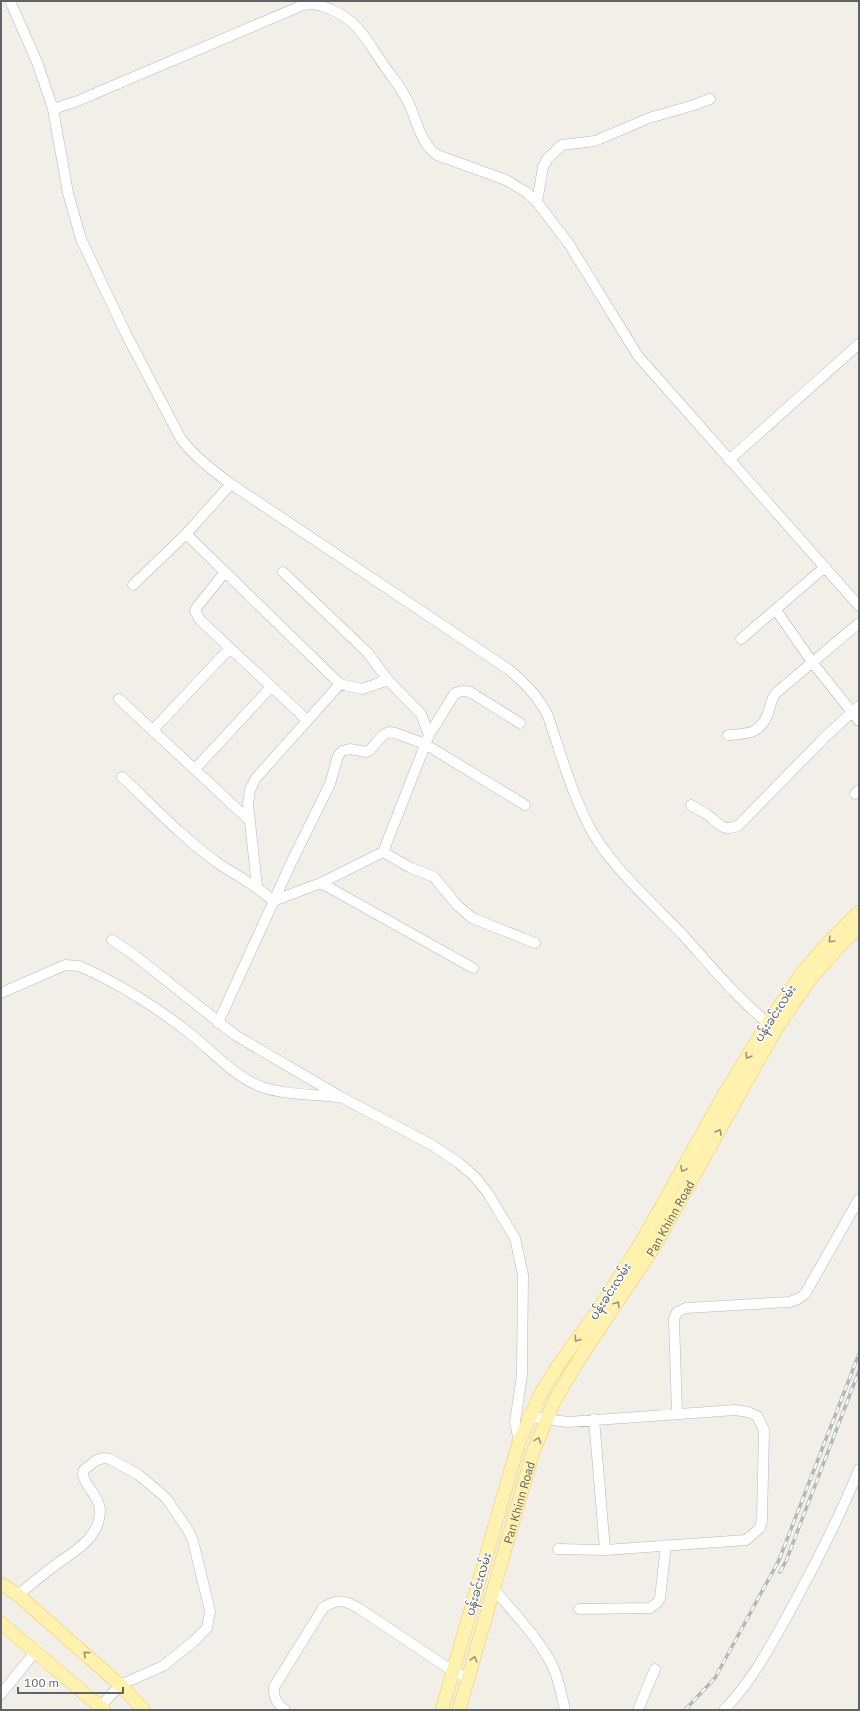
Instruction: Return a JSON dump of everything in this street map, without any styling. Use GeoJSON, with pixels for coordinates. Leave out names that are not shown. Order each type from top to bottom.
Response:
{"type":"FeatureCollection","features":[{"type":"Feature","properties":{"kind":"main road","name":"ပန်းခင်းလမ်း"},"geometry":{"type":"LineString","coordinates":[[442,1710],[519,1442],[540,1395],[559,1364],[599,1309],[642,1241],[724,1095],[772,1026],[802,972],[859,912]]}},
{"type":"Feature","properties":{"kind":"main road","name":"Pan Khinn Road"},"geometry":{"type":"LineString","coordinates":[[460,1710],[493,1588],[533,1452],[545,1420],[578,1361],[652,1250],[772,1026],[835,951],[859,927]]}},
{"type":"Feature","properties":{"kind":"main road"},"geometry":{"type":"LineString","coordinates":[[1,1584],[18,1595],[120,1685],[144,1710]]}},
{"type":"Feature","properties":{"kind":"main road"},"geometry":{"type":"LineString","coordinates":[[1,1623],[102,1708]]}},
{"type":"Feature","properties":{"kind":"street"},"geometry":{"type":"LineString","coordinates":[[10,1],[37,62],[53,109],[75,223],[90,259],[126,334],[181,438],[197,457],[231,484],[508,669],[527,685],[542,704],[548,716],[588,825],[600,843],[618,867],[645,896],[740,997],[772,1026]]}},
{"type":"Feature","properties":{"kind":"street"},"geometry":{"type":"LineString","coordinates":[[53,109],[96,93],[303,5],[316,4],[348,17],[358,28],[404,95],[425,144],[430,150],[437,155],[493,174],[526,192],[537,202],[593,281],[630,346],[859,606]]}},
{"type":"Feature","properties":{"kind":"street"},"geometry":{"type":"LineString","coordinates":[[537,202],[543,167],[548,158],[562,145],[595,141],[649,118],[694,105],[710,98]]}},
{"type":"Feature","properties":{"kind":"street"},"geometry":{"type":"LineString","coordinates":[[526,192],[540,179]]}},
{"type":"Feature","properties":{"kind":"street"},"geometry":{"type":"LineString","coordinates":[[729,460],[859,344]]}},
{"type":"Feature","properties":{"kind":"street"},"geometry":{"type":"LineString","coordinates":[[133,585],[186,534],[231,484]]}},
{"type":"Feature","properties":{"kind":"street"},"geometry":{"type":"LineString","coordinates":[[186,534],[340,684],[362,689],[388,680]]}},
{"type":"Feature","properties":{"kind":"street"},"geometry":{"type":"LineString","coordinates":[[741,640],[825,567]]}},
{"type":"Feature","properties":{"kind":"street"},"geometry":{"type":"LineString","coordinates":[[225,572],[203,598],[195,611],[200,620],[270,688],[307,720]]}},
{"type":"Feature","properties":{"kind":"street"},"geometry":{"type":"LineString","coordinates":[[283,572],[367,652],[388,680],[421,714],[427,740]]}},
{"type":"Feature","properties":{"kind":"street"},"geometry":{"type":"LineString","coordinates":[[776,610],[812,662],[855,709],[859,721]]}},
{"type":"Feature","properties":{"kind":"street"},"geometry":{"type":"LineString","coordinates":[[728,736],[752,733],[758,729],[767,715],[770,702],[776,693],[859,624]]}},
{"type":"Feature","properties":{"kind":"street"},"geometry":{"type":"LineString","coordinates":[[153,730],[230,648]]}},
{"type":"Feature","properties":{"kind":"street"},"geometry":{"type":"LineString","coordinates":[[257,886],[248,819],[250,790],[256,778],[340,684]]}},
{"type":"Feature","properties":{"kind":"street"},"geometry":{"type":"LineString","coordinates":[[195,769],[270,688]]}},
{"type":"Feature","properties":{"kind":"street"},"geometry":{"type":"LineString","coordinates":[[273,901],[320,883],[383,852],[427,740],[455,693],[463,691],[470,692],[520,723]]}},
{"type":"Feature","properties":{"kind":"street"},"geometry":{"type":"LineString","coordinates":[[120,699],[248,819]]}},
{"type":"Feature","properties":{"kind":"street"},"geometry":{"type":"LineString","coordinates":[[691,805],[708,815],[724,829],[731,829],[738,826],[855,709]]}},
{"type":"Feature","properties":{"kind":"street"},"geometry":{"type":"LineString","coordinates":[[218,1023],[273,901],[330,784],[340,753],[346,749],[366,752],[370,750],[383,735],[389,732],[427,740],[525,805]]}},
{"type":"Feature","properties":{"kind":"street"},"geometry":{"type":"LineString","coordinates":[[122,777],[218,863],[257,886],[273,901]]}},
{"type":"Feature","properties":{"kind":"street"},"geometry":{"type":"LineString","coordinates":[[383,852],[411,868],[434,877],[457,905],[472,918],[535,943]]}},
{"type":"Feature","properties":{"kind":"street"},"geometry":{"type":"LineString","coordinates":[[320,883],[473,968]]}},
{"type":"Feature","properties":{"kind":"street"},"geometry":{"type":"LineString","coordinates":[[112,940],[133,954],[235,1035],[341,1097],[432,1146],[459,1162],[475,1177],[487,1192],[515,1238],[523,1275],[522,1375],[515,1422],[519,1442]]}},
{"type":"Feature","properties":{"kind":"street"},"geometry":{"type":"LineString","coordinates":[[1,993],[66,965],[79,966],[154,1008],[176,1023],[229,1066],[256,1084],[278,1091],[341,1097]]}},
{"type":"Feature","properties":{"kind":"street"},"geometry":{"type":"LineString","coordinates":[[677,1413],[674,1319],[677,1312],[686,1308],[789,1302],[798,1299],[804,1294],[859,1199]]}},
{"type":"Feature","properties":{"kind":"street"},"geometry":{"type":"LineString","coordinates":[[530,1417],[568,1422],[735,1410],[748,1412],[757,1416],[764,1430],[762,1520],[760,1528],[746,1540],[605,1550],[558,1550]]}},
{"type":"Feature","properties":{"kind":"street"},"geometry":{"type":"LineString","coordinates":[[594,1419],[605,1550]]}},
{"type":"Feature","properties":{"kind":"street"},"geometry":{"type":"LineString","coordinates":[[18,1595],[54,1566],[86,1544],[98,1519],[100,1509],[97,1500],[83,1474],[84,1470],[95,1461],[103,1458],[110,1459],[139,1475],[166,1498],[188,1530],[193,1541],[210,1611],[207,1628],[194,1641],[163,1666],[120,1685],[102,1708]]}},
{"type":"Feature","properties":{"kind":"street"},"geometry":{"type":"LineString","coordinates":[[724,1710],[738,1695],[758,1668],[821,1555],[856,1484],[859,1469]]}},
{"type":"Feature","properties":{"kind":"street"},"geometry":{"type":"LineString","coordinates":[[579,1609],[650,1608],[657,1603],[660,1598],[666,1545]]}},
{"type":"Feature","properties":{"kind":"street"},"geometry":{"type":"LineString","coordinates":[[493,1588],[537,1642],[551,1664],[558,1680],[564,1710]]}},
{"type":"Feature","properties":{"kind":"street"},"geometry":{"type":"LineString","coordinates":[[285,1710],[278,1705],[273,1695],[274,1687],[323,1608],[334,1601],[349,1602],[454,1672],[469,1678]]}},
{"type":"Feature","properties":{"kind":"street"},"geometry":{"type":"LineString","coordinates":[[1,1694],[35,1652]]}},
{"type":"Feature","properties":{"kind":"street"},"geometry":{"type":"LineString","coordinates":[[638,1710],[655,1669]]}},
{"type":"Feature","properties":{"kind":"railway"},"geometry":{"type":"LineString","coordinates":[[685,1710],[715,1678],[779,1560],[859,1354]]}},
{"type":"Feature","properties":{"kind":"railway"},"geometry":{"type":"LineString","coordinates":[[780,1572],[786,1561],[859,1371]]}}]}
